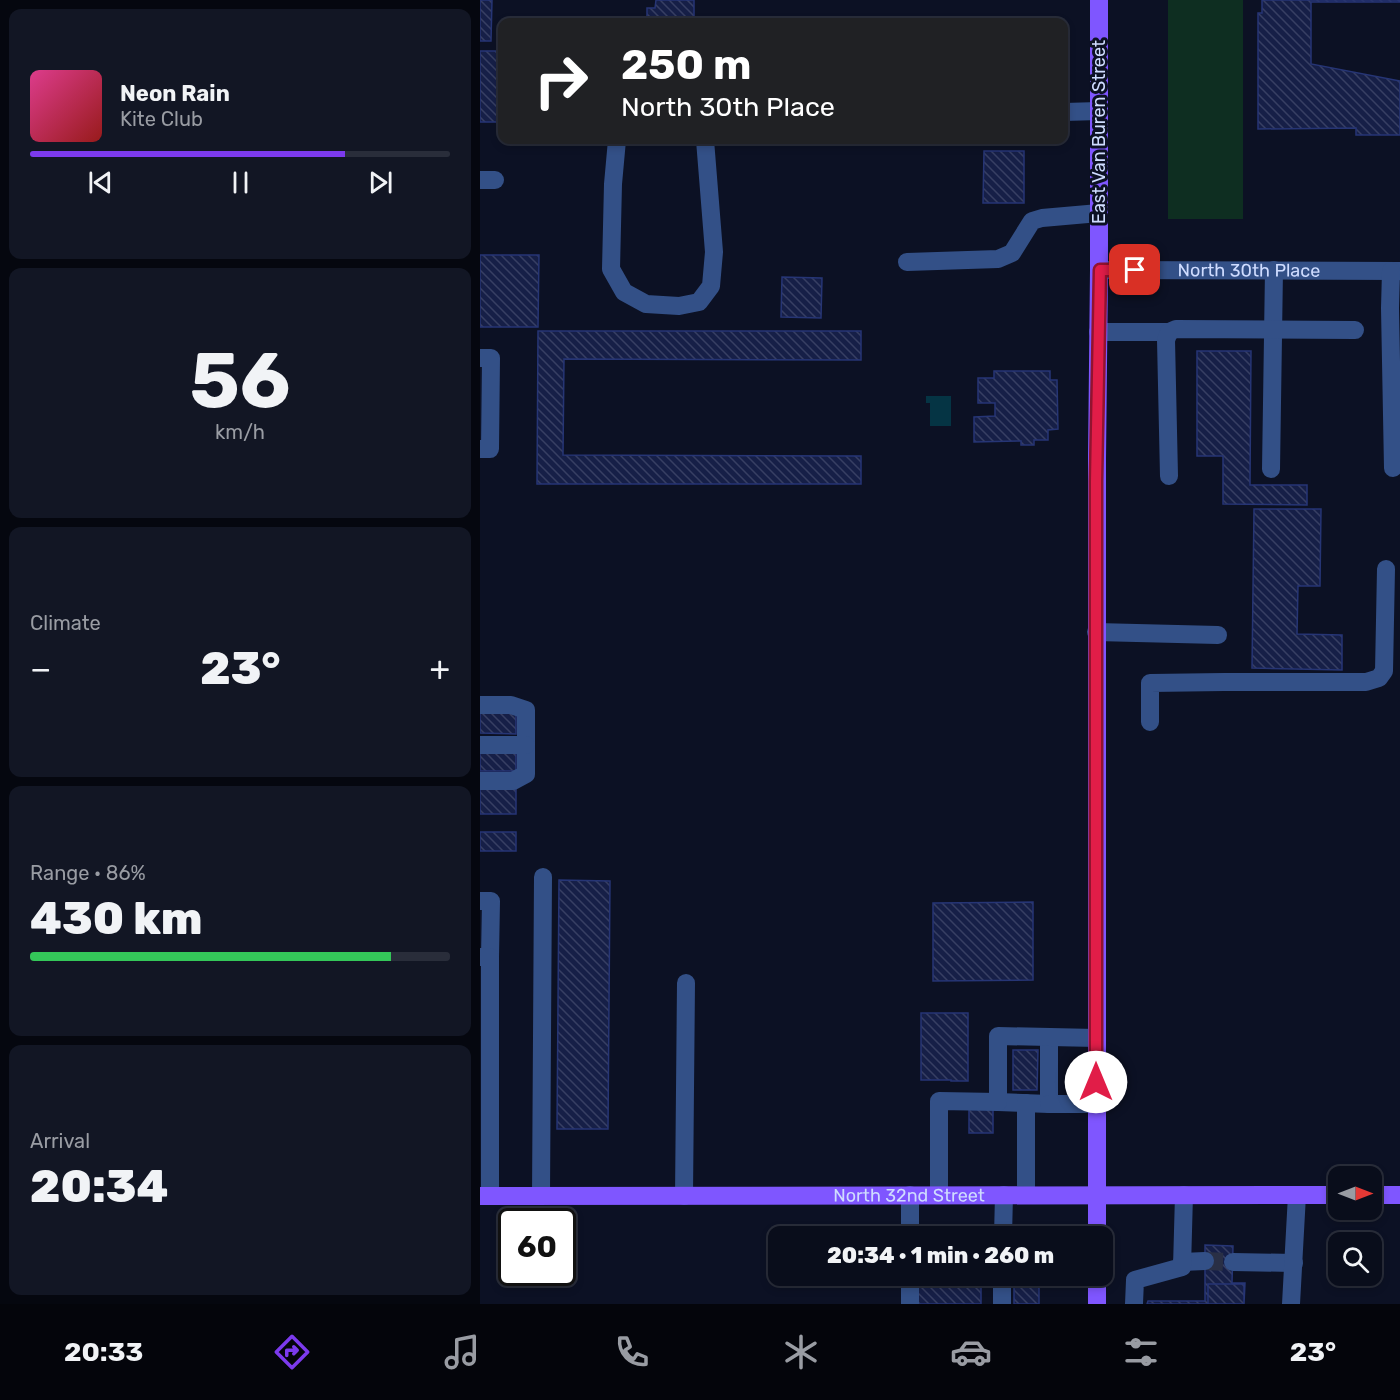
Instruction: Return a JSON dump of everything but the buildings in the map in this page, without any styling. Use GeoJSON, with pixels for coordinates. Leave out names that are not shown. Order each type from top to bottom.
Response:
{"type":"FeatureCollection","features":[{"type":"Feature","properties":{"kind":"main road","name":"East Van Buren Street"},"geometry":{"type":"LineString","coordinates":[[1097,1226],[1096,632],[1100,0]]}},
{"type":"Feature","properties":{"kind":"main road","name":"North 32nd Street"},"geometry":{"type":"LineString","coordinates":[[485,1196],[1328,1195]]}},
{"type":"Feature","properties":{"kind":"main road"},"geometry":{"type":"LineString","coordinates":[[1382,1195],[1400,1195]]}},
{"type":"Feature","properties":{"kind":"main road"},"geometry":{"type":"LineString","coordinates":[[1097,1286],[1097,1304]]}},
{"type":"Feature","properties":{"kind":"street"},"geometry":{"type":"LineString","coordinates":[[1068,112],[1100,111]]}},
{"type":"Feature","properties":{"kind":"street"},"geometry":{"type":"LineString","coordinates":[[617,144],[611,269],[624,292],[646,304],[679,306],[699,302],[711,286],[714,252],[705,144]]}},
{"type":"Feature","properties":{"kind":"street"},"geometry":{"type":"LineString","coordinates":[[906,262],[998,259],[1012,253],[1032,221],[1042,218],[1100,213]]}},
{"type":"Feature","properties":{"kind":"street","name":"North 30th Place"},"geometry":{"type":"LineString","coordinates":[[1100,270],[1396,271]]}},
{"type":"Feature","properties":{"kind":"street"},"geometry":{"type":"LineString","coordinates":[[1272,469],[1274,270]]}},
{"type":"Feature","properties":{"kind":"street"},"geometry":{"type":"LineString","coordinates":[[1393,468],[1390,308],[1396,271]]}},
{"type":"Feature","properties":{"kind":"street"},"geometry":{"type":"LineString","coordinates":[[1098,332],[1169,332],[1176,329],[1355,330]]}},
{"type":"Feature","properties":{"kind":"street"},"geometry":{"type":"LineString","coordinates":[[1169,332],[1166,340],[1169,476]]}},
{"type":"Feature","properties":{"kind":"street"},"geometry":{"type":"LineString","coordinates":[[480,358],[491,358],[485,399],[490,450],[480,449]]}},
{"type":"Feature","properties":{"kind":"street"},"geometry":{"type":"LineString","coordinates":[[1150,722],[1150,683],[1366,682],[1379,678],[1384,671],[1386,568]]}},
{"type":"Feature","properties":{"kind":"street"},"geometry":{"type":"LineString","coordinates":[[1096,632],[1218,636]]}},
{"type":"Feature","properties":{"kind":"street"},"geometry":{"type":"LineString","coordinates":[[480,705],[511,705],[526,710],[526,774],[513,781],[480,781]]}},
{"type":"Feature","properties":{"kind":"street"},"geometry":{"type":"LineString","coordinates":[[480,745],[526,745]]}},
{"type":"Feature","properties":{"kind":"street"},"geometry":{"type":"LineString","coordinates":[[541,1196],[543,877]]}},
{"type":"Feature","properties":{"kind":"street"},"geometry":{"type":"LineString","coordinates":[[480,901],[491,901],[485,957],[485,1196]]}},
{"type":"Feature","properties":{"kind":"street"},"geometry":{"type":"LineString","coordinates":[[684,1196],[686,983]]}},
{"type":"Feature","properties":{"kind":"street"},"geometry":{"type":"LineString","coordinates":[[998,1102],[998,1036],[1096,1038]]}},
{"type":"Feature","properties":{"kind":"street"},"geometry":{"type":"LineString","coordinates":[[1048,1037],[1049,1104]]}},
{"type":"Feature","properties":{"kind":"street"},"geometry":{"type":"LineString","coordinates":[[939,1195],[939,1101],[1096,1104]]}},
{"type":"Feature","properties":{"kind":"street"},"geometry":{"type":"LineString","coordinates":[[1026,1103],[1026,1195]]}},
{"type":"Feature","properties":{"kind":"street"},"geometry":{"type":"LineString","coordinates":[[910,1195],[910,1226]]}},
{"type":"Feature","properties":{"kind":"street"},"geometry":{"type":"LineString","coordinates":[[1003,1226],[1004,1195]]}},
{"type":"Feature","properties":{"kind":"street"},"geometry":{"type":"LineString","coordinates":[[1134,1304],[1135,1280],[1182,1267],[1184,1195]]}},
{"type":"Feature","properties":{"kind":"street"},"geometry":{"type":"LineString","coordinates":[[1291,1304],[1297,1195]]}},
{"type":"Feature","properties":{"kind":"street"},"geometry":{"type":"LineString","coordinates":[[1182,1263],[1205,1261]]}},
{"type":"Feature","properties":{"kind":"street"},"geometry":{"type":"LineString","coordinates":[[1233,1262],[1293,1263]]}},
{"type":"Feature","properties":{"kind":"street"},"geometry":{"type":"LineString","coordinates":[[909,1304],[910,1286]]}},
{"type":"Feature","properties":{"kind":"street"},"geometry":{"type":"LineString","coordinates":[[1002,1286],[1002,1304]]}},
{"type":"Feature","properties":{"kind":"green space"},"geometry":{"type":"Polygon","coordinates":[[[1168,0],[1243,0],[1243,219],[1168,219],[1168,0]]]}},
{"type":"Feature","properties":{"kind":"water"},"geometry":{"type":"Polygon","coordinates":[[[926,396],[951,396],[951,426],[930,426],[930,403],[926,403],[926,396]]]}},
{"type":"Feature","properties":{"kind":"tunnel"},"geometry":{"type":"LineString","coordinates":[[1205,1261],[1233,1262]]}},
{"type":"Feature","properties":{"kind":"route"},"geometry":{"type":"LineString","coordinates":[[1096,1082],[1096,481],[1100,270],[1135,270]]}}]}
